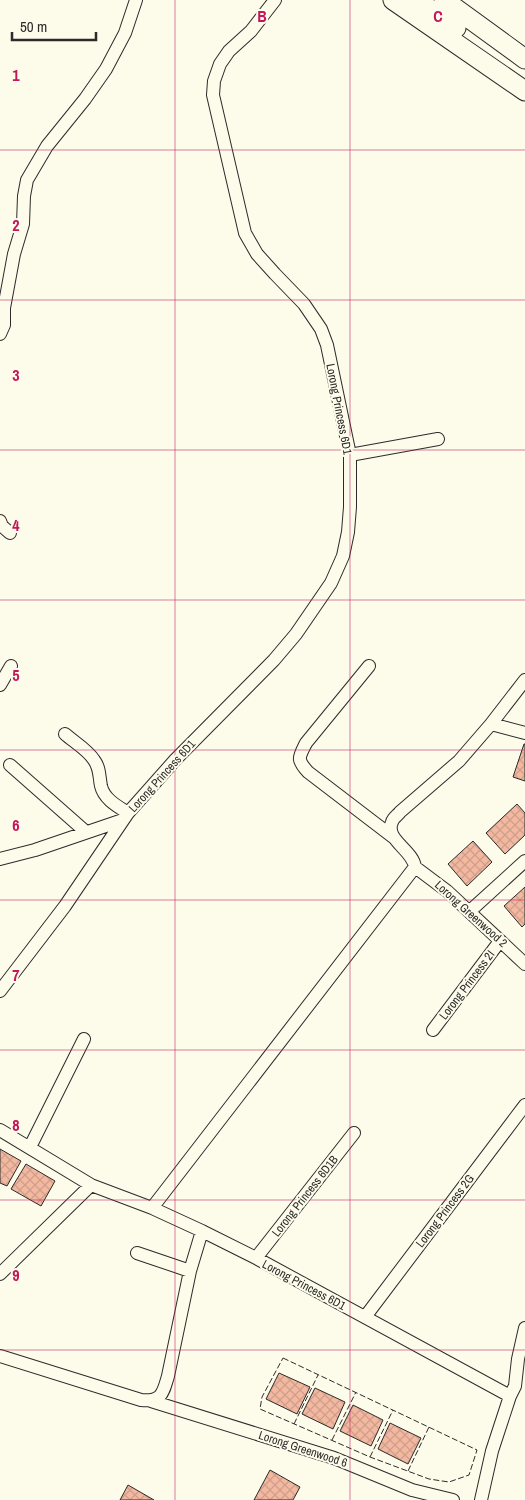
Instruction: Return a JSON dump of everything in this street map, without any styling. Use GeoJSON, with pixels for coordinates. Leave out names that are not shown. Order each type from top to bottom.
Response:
{"type":"FeatureCollection","features":[{"type":"Feature","properties":{"kind":"highway"},"geometry":{"type":"LineString","coordinates":[[393,0],[525,91]]}},
{"type":"Feature","properties":{"kind":"highway"},"geometry":{"type":"LineString","coordinates":[[444,0],[524,58]]}},
{"type":"Feature","properties":{"kind":"highway"},"geometry":{"type":"LineString","coordinates":[[465,0],[495,23],[524,58]]}},
{"type":"Feature","properties":{"kind":"highway"},"geometry":{"type":"LineString","coordinates":[[421,2],[525,80]]}},
{"type":"Feature","properties":{"kind":"street"},"geometry":{"type":"LineString","coordinates":[[0,334],[4,325],[4,308],[14,254],[23,224],[24,196],[27,180],[47,146],[106,69],[125,33],[136,0]]}},
{"type":"Feature","properties":{"kind":"street","name":"Lorong Princess 6D1"},"geometry":{"type":"LineString","coordinates":[[0,991],[65,906],[125,817],[175,760],[274,660],[296,634],[331,583],[343,556],[348,532],[350,506],[350,455],[327,345],[321,329],[304,304],[257,254],[245,233],[213,95],[214,81],[220,64],[229,51],[251,31],[275,0]]}},
{"type":"Feature","properties":{"kind":"street"},"geometry":{"type":"LineString","coordinates":[[350,455],[438,439]]}},
{"type":"Feature","properties":{"kind":"street"},"geometry":{"type":"LineString","coordinates":[[0,521],[2,526],[10,533]]}},
{"type":"Feature","properties":{"kind":"street"},"geometry":{"type":"LineString","coordinates":[[0,685],[11,666]]}},
{"type":"Feature","properties":{"kind":"street"},"geometry":{"type":"LineString","coordinates":[[152,1208],[415,867],[410,854],[393,837],[300,764],[299,757],[306,743],[370,666]]}},
{"type":"Feature","properties":{"kind":"street"},"geometry":{"type":"LineString","coordinates":[[393,837],[390,829],[392,822],[400,812],[459,761],[525,680]]}},
{"type":"Feature","properties":{"kind":"street"},"geometry":{"type":"LineString","coordinates":[[491,724],[525,733]]}},
{"type":"Feature","properties":{"kind":"street"},"geometry":{"type":"LineString","coordinates":[[0,859],[36,850],[125,817],[105,795],[101,786],[98,766],[93,758],[65,734]]}},
{"type":"Feature","properties":{"kind":"street"},"geometry":{"type":"LineString","coordinates":[[10,765],[86,832]]}},
{"type":"Feature","properties":{"kind":"street"},"geometry":{"type":"LineString","coordinates":[[470,911],[525,861]]}},
{"type":"Feature","properties":{"kind":"street","name":"Lorong Greenwood 2"},"geometry":{"type":"LineString","coordinates":[[415,867],[470,911],[525,964]]}},
{"type":"Feature","properties":{"kind":"street","name":"Lorong Princess 2I"},"geometry":{"type":"LineString","coordinates":[[433,1030],[500,941]]}},
{"type":"Feature","properties":{"kind":"street"},"geometry":{"type":"LineString","coordinates":[[30,1148],[84,1039]]}},
{"type":"Feature","properties":{"kind":"street","name":"Lorong Princess 2G"},"geometry":{"type":"LineString","coordinates":[[364,1317],[525,1105]]}},
{"type":"Feature","properties":{"kind":"street","name":"Lorong Princess 6D1"},"geometry":{"type":"LineString","coordinates":[[0,1130],[91,1186],[152,1208],[202,1231],[364,1317],[513,1391]]}},
{"type":"Feature","properties":{"kind":"street","name":"Lorong Princess 6D1B"},"geometry":{"type":"LineString","coordinates":[[256,1258],[354,1133]]}},
{"type":"Feature","properties":{"kind":"street"},"geometry":{"type":"LineString","coordinates":[[0,1274],[91,1186]]}},
{"type":"Feature","properties":{"kind":"street"},"geometry":{"type":"LineString","coordinates":[[151,1401],[160,1397],[165,1389],[190,1272],[202,1231]]}},
{"type":"Feature","properties":{"kind":"street"},"geometry":{"type":"LineString","coordinates":[[137,1252],[190,1272]]}},
{"type":"Feature","properties":{"kind":"street"},"geometry":{"type":"LineString","coordinates":[[513,1391],[525,1328]]}},
{"type":"Feature","properties":{"kind":"street","name":"Lorong Greenwood 6"},"geometry":{"type":"LineString","coordinates":[[0,1356],[334,1458],[412,1490],[453,1500]]}},
{"type":"Feature","properties":{"kind":"street"},"geometry":{"type":"LineString","coordinates":[[480,1500],[492,1451],[513,1391],[525,1366]]}},
{"type":"Feature","properties":{"kind":"building"},"geometry":{"type":"Polygon","coordinates":[[[525,744],[525,781],[513,777],[525,744]]]}},
{"type":"Feature","properties":{"kind":"building"},"geometry":{"type":"Polygon","coordinates":[[[517,804],[525,813],[525,835],[505,854],[486,833],[517,804]]]}},
{"type":"Feature","properties":{"kind":"building"},"geometry":{"type":"Polygon","coordinates":[[[473,841],[492,862],[467,886],[448,864],[473,841]]]}},
{"type":"Feature","properties":{"kind":"building"},"geometry":{"type":"Polygon","coordinates":[[[525,887],[525,924],[522,927],[504,906],[525,887]]]}},
{"type":"Feature","properties":{"kind":"building"},"geometry":{"type":"Polygon","coordinates":[[[0,1149],[21,1161],[7,1186],[0,1183],[0,1149]]]}},
{"type":"Feature","properties":{"kind":"building"},"geometry":{"type":"Polygon","coordinates":[[[26,1164],[55,1181],[41,1206],[11,1189],[26,1164]]]}},
{"type":"Feature","properties":{"kind":"building"},"geometry":{"type":"Polygon","coordinates":[[[279,1373],[310,1387],[297,1414],[266,1399],[279,1373]]]}},
{"type":"Feature","properties":{"kind":"building"},"geometry":{"type":"Polygon","coordinates":[[[315,1388],[345,1402],[333,1429],[302,1414],[315,1388]]]}},
{"type":"Feature","properties":{"kind":"building"},"geometry":{"type":"Polygon","coordinates":[[[353,1405],[383,1420],[371,1446],[340,1431],[353,1405]]]}},
{"type":"Feature","properties":{"kind":"building"},"geometry":{"type":"Polygon","coordinates":[[[390,1423],[421,1438],[408,1464],[378,1449],[390,1423]]]}},
{"type":"Feature","properties":{"kind":"building"},"geometry":{"type":"Polygon","coordinates":[[[270,1470],[300,1487],[293,1500],[254,1500],[270,1470]]]}},
{"type":"Feature","properties":{"kind":"building"},"geometry":{"type":"Polygon","coordinates":[[[128,1485],[154,1500],[120,1500],[128,1485]]]}},
{"type":"Feature","properties":{"kind":"fence"},"geometry":{"type":"LineString","coordinates":[[283,1358],[477,1450],[469,1475],[449,1482],[429,1479],[370,1457],[260,1409],[262,1397],[283,1358]]}},
{"type":"Feature","properties":{"kind":"fence"},"geometry":{"type":"LineString","coordinates":[[294,1424],[318,1375]]}},
{"type":"Feature","properties":{"kind":"fence"},"geometry":{"type":"LineString","coordinates":[[332,1440],[356,1392]]}},
{"type":"Feature","properties":{"kind":"fence"},"geometry":{"type":"LineString","coordinates":[[370,1457],[393,1410]]}},
{"type":"Feature","properties":{"kind":"fence"},"geometry":{"type":"LineString","coordinates":[[408,1471],[429,1427]]}}]}
